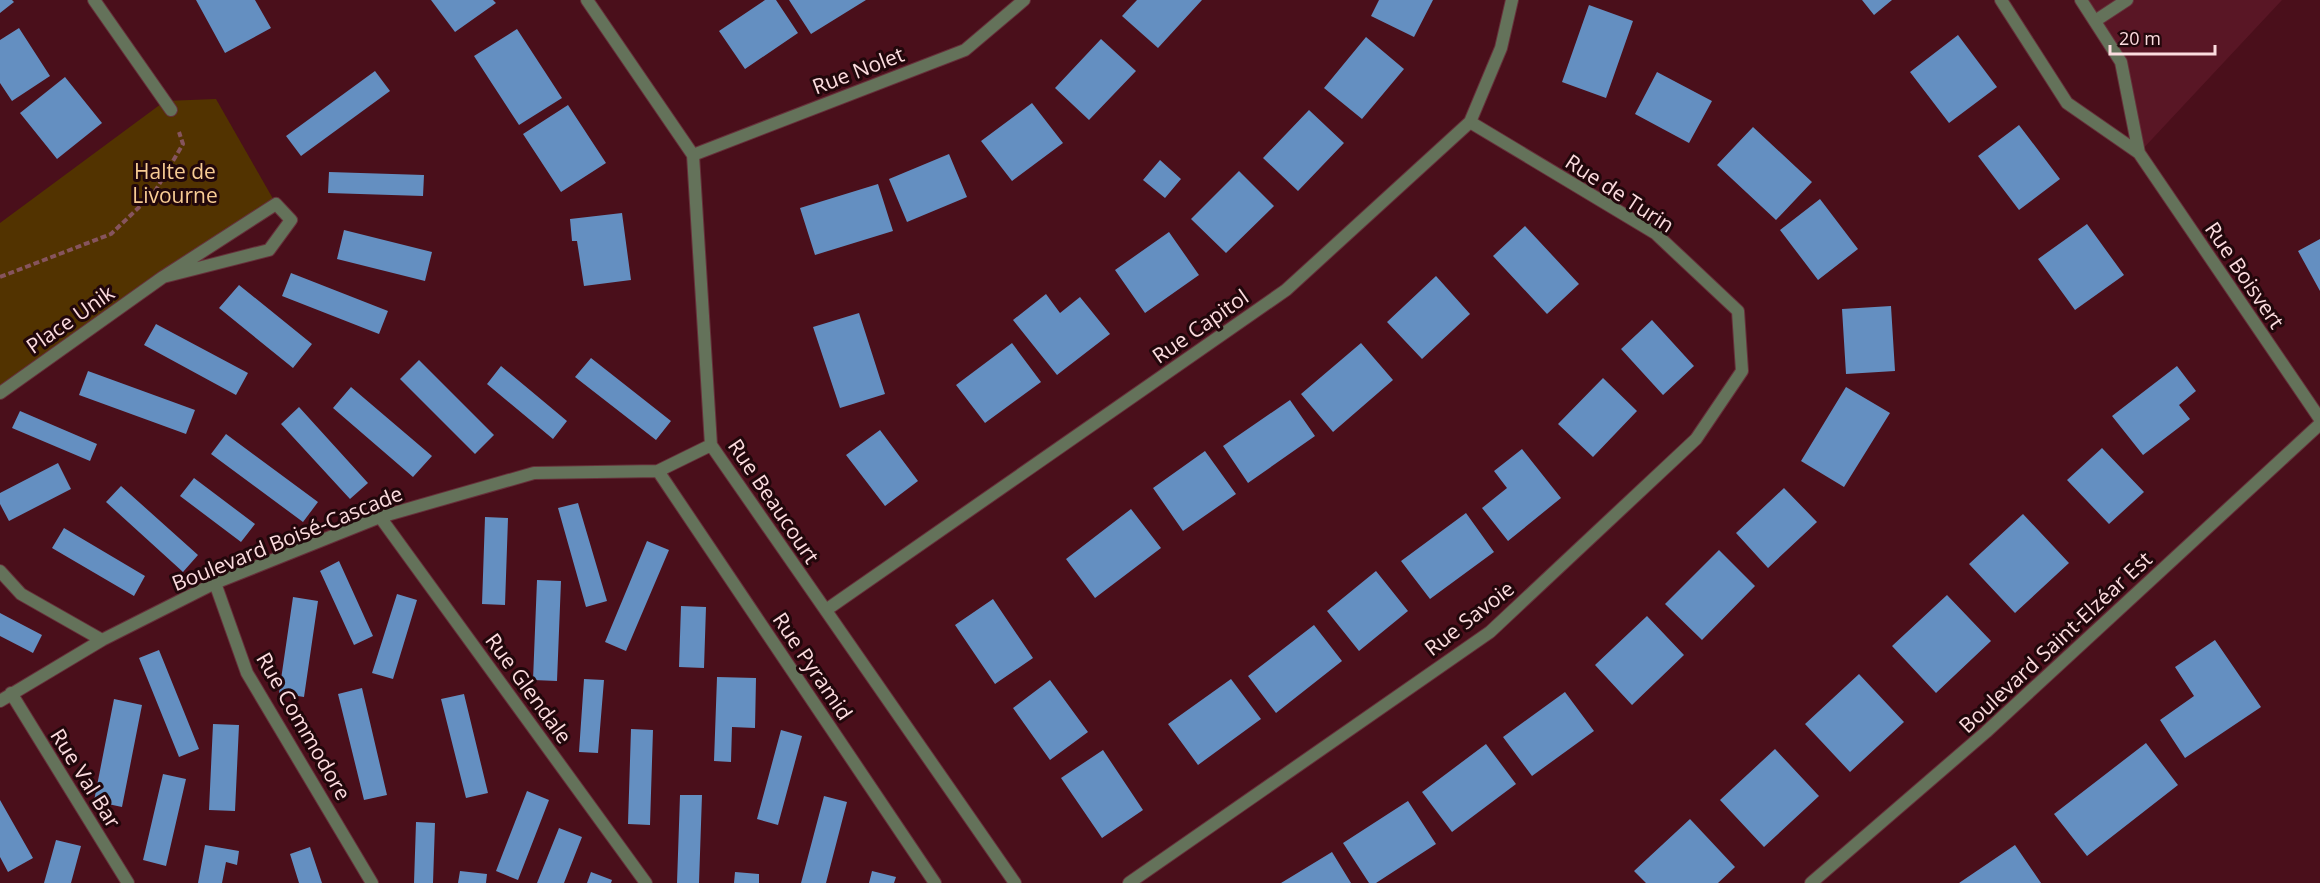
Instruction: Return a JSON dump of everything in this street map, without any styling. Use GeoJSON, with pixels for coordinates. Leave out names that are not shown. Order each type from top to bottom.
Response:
{"type":"FeatureCollection","features":[{"type":"Feature","properties":{"kind":"street"},"geometry":{"type":"LineString","coordinates":[[94,0],[171,110]]}},
{"type":"Feature","properties":{"kind":"street"},"geometry":{"type":"LineString","coordinates":[[587,0],[693,155]]}},
{"type":"Feature","properties":{"kind":"street","name":"Rue Nolet"},"geometry":{"type":"LineString","coordinates":[[693,155],[965,50],[1024,0]]}},
{"type":"Feature","properties":{"kind":"street","name":"Rue Capitol"},"geometry":{"type":"LineString","coordinates":[[826,610],[1286,290],[1470,122],[1501,48],[1512,0]]}},
{"type":"Feature","properties":{"kind":"street","name":"Rue Boisvert"},"geometry":{"type":"LineString","coordinates":[[2001,0],[2067,103],[2139,153],[2320,419]]}},
{"type":"Feature","properties":{"kind":"street","name":"Rue Boisvert"},"geometry":{"type":"LineString","coordinates":[[2081,0],[2121,62],[2139,153]]}},
{"type":"Feature","properties":{"kind":"street"},"geometry":{"type":"LineString","coordinates":[[2095,21],[2127,0]]}},
{"type":"Feature","properties":{"kind":"street","name":"Rue de Turin"},"geometry":{"type":"LineString","coordinates":[[1470,122],[1655,233],[1738,311]]}},
{"type":"Feature","properties":{"kind":"street","name":"Rue Beaucourt"},"geometry":{"type":"LineString","coordinates":[[693,155],[711,445],[1015,883]]}},
{"type":"Feature","properties":{"kind":"street","name":"Place Unik"},"geometry":{"type":"LineString","coordinates":[[0,393],[163,277],[276,204],[291,220],[269,250],[163,277]]}},
{"type":"Feature","properties":{"kind":"street","name":"Rue Savoie"},"geometry":{"type":"LineString","coordinates":[[1129,883],[1490,632],[1696,439],[1742,371],[1738,311]]}},
{"type":"Feature","properties":{"kind":"street","name":"Boulevard Saint-Elzéar Est"},"geometry":{"type":"LineString","coordinates":[[1811,883],[1986,732],[2320,424]]}},
{"type":"Feature","properties":{"kind":"street","name":"Boulevard Boisé-Cascade"},"geometry":{"type":"LineString","coordinates":[[0,701],[102,640],[215,583],[381,517],[534,473],[658,471],[711,445]]}},
{"type":"Feature","properties":{"kind":"street","name":"Rue Pyramid"},"geometry":{"type":"LineString","coordinates":[[658,471],[935,883]]}},
{"type":"Feature","properties":{"kind":"street","name":"Rue Glendale"},"geometry":{"type":"LineString","coordinates":[[381,517],[646,883]]}},
{"type":"Feature","properties":{"kind":"street"},"geometry":{"type":"LineString","coordinates":[[0,571],[21,594],[102,640]]}},
{"type":"Feature","properties":{"kind":"street","name":"Rue Commodore"},"geometry":{"type":"LineString","coordinates":[[215,583],[247,673],[372,883]]}},
{"type":"Feature","properties":{"kind":"street","name":"Rue Val Bar"},"geometry":{"type":"LineString","coordinates":[[11,693],[128,883]]}},
{"type":"Feature","properties":{"kind":"path"},"geometry":{"type":"LineString","coordinates":[[0,277],[111,234],[154,193],[183,144],[171,110]]}},
{"type":"Feature","properties":{"kind":"shaded area"},"geometry":{"type":"Polygon","coordinates":[[[2081,0],[2282,0],[2139,153],[2121,62],[2081,0]]]}},
{"type":"Feature","properties":{"kind":"green space","name":"Halte de Livourne"},"geometry":{"type":"Polygon","coordinates":[[[216,99],[276,204],[0,391],[0,223],[165,101],[216,99]]]}},
{"type":"Feature","properties":{"kind":"building"},"geometry":{"type":"Polygon","coordinates":[[[0,0],[12,0],[14,2],[0,13],[0,0]]]}},
{"type":"Feature","properties":{"kind":"building"},"geometry":{"type":"Polygon","coordinates":[[[196,0],[255,0],[271,28],[225,53],[196,0]]]}},
{"type":"Feature","properties":{"kind":"building"},"geometry":{"type":"Polygon","coordinates":[[[431,0],[493,0],[496,3],[455,32],[431,0]]]}},
{"type":"Feature","properties":{"kind":"building"},"geometry":{"type":"Polygon","coordinates":[[[765,0],[776,0],[798,33],[745,69],[719,31],[765,0]]]}},
{"type":"Feature","properties":{"kind":"building"},"geometry":{"type":"Polygon","coordinates":[[[789,0],[866,0],[811,34],[789,0]]]}},
{"type":"Feature","properties":{"kind":"building"},"geometry":{"type":"Polygon","coordinates":[[[1137,0],[1202,0],[1158,48],[1122,16],[1137,0]]]}},
{"type":"Feature","properties":{"kind":"building"},"geometry":{"type":"Polygon","coordinates":[[[1379,0],[1433,0],[1414,37],[1371,16],[1379,0]]]}},
{"type":"Feature","properties":{"kind":"building"},"geometry":{"type":"Polygon","coordinates":[[[1862,0],[1892,0],[1874,15],[1862,0]]]}},
{"type":"Feature","properties":{"kind":"building"},"geometry":{"type":"Polygon","coordinates":[[[1589,5],[1633,21],[1606,98],[1562,82],[1589,5]]]}},
{"type":"Feature","properties":{"kind":"building"},"geometry":{"type":"Polygon","coordinates":[[[19,28],[50,76],[12,101],[0,83],[0,40],[19,28]]]}},
{"type":"Feature","properties":{"kind":"building"},"geometry":{"type":"Polygon","coordinates":[[[517,29],[562,98],[519,125],[474,56],[517,29]]]}},
{"type":"Feature","properties":{"kind":"building"},"geometry":{"type":"Polygon","coordinates":[[[1958,35],[1997,87],[1949,123],[1910,72],[1958,35]]]}},
{"type":"Feature","properties":{"kind":"building"},"geometry":{"type":"Polygon","coordinates":[[[1366,37],[1404,69],[1362,119],[1324,88],[1366,37]]]}},
{"type":"Feature","properties":{"kind":"building"},"geometry":{"type":"Polygon","coordinates":[[[1101,39],[1136,71],[1089,120],[1055,88],[1101,39]]]}},
{"type":"Feature","properties":{"kind":"building"},"geometry":{"type":"Polygon","coordinates":[[[375,71],[390,91],[301,156],[286,136],[375,71]]]}},
{"type":"Feature","properties":{"kind":"building"},"geometry":{"type":"Polygon","coordinates":[[[1657,72],[1712,101],[1689,143],[1635,114],[1657,72]]]}},
{"type":"Feature","properties":{"kind":"building"},"geometry":{"type":"Polygon","coordinates":[[[65,77],[102,123],[57,159],[20,113],[65,77]]]}},
{"type":"Feature","properties":{"kind":"building"},"geometry":{"type":"Polygon","coordinates":[[[1032,103],[1063,143],[1012,181],[981,141],[1032,103]]]}},
{"type":"Feature","properties":{"kind":"building"},"geometry":{"type":"Polygon","coordinates":[[[568,105],[606,163],[561,192],[523,134],[568,105]]]}},
{"type":"Feature","properties":{"kind":"building"},"geometry":{"type":"Polygon","coordinates":[[[1309,110],[1344,143],[1298,191],[1263,158],[1309,110]]]}},
{"type":"Feature","properties":{"kind":"building"},"geometry":{"type":"Polygon","coordinates":[[[2019,125],[2060,179],[2019,210],[1978,156],[2019,125]]]}},
{"type":"Feature","properties":{"kind":"building"},"geometry":{"type":"Polygon","coordinates":[[[1753,127],[1812,182],[1776,220],[1717,165],[1753,127]]]}},
{"type":"Feature","properties":{"kind":"building"},"geometry":{"type":"Polygon","coordinates":[[[949,154],[967,197],[907,222],[889,179],[949,154]]]}},
{"type":"Feature","properties":{"kind":"building"},"geometry":{"type":"Polygon","coordinates":[[[1160,160],[1181,179],[1165,198],[1143,180],[1160,160]]]}},
{"type":"Feature","properties":{"kind":"building"},"geometry":{"type":"Polygon","coordinates":[[[1239,171],[1274,206],[1226,253],[1191,219],[1239,171]]]}},
{"type":"Feature","properties":{"kind":"building"},"geometry":{"type":"Polygon","coordinates":[[[329,172],[424,175],[423,196],[328,193],[329,172]]]}},
{"type":"Feature","properties":{"kind":"building"},"geometry":{"type":"Polygon","coordinates":[[[878,184],[893,231],[815,255],[800,208],[878,184]]]}},
{"type":"Feature","properties":{"kind":"building"},"geometry":{"type":"Polygon","coordinates":[[[1820,199],[1858,249],[1818,280],[1780,230],[1820,199]]]}},
{"type":"Feature","properties":{"kind":"building"},"geometry":{"type":"Polygon","coordinates":[[[622,213],[631,280],[584,286],[577,241],[572,241],[570,219],[622,213]]]}},
{"type":"Feature","properties":{"kind":"building"},"geometry":{"type":"Polygon","coordinates":[[[2087,224],[2124,275],[2075,310],[2038,259],[2087,224]]]}},
{"type":"Feature","properties":{"kind":"building"},"geometry":{"type":"Polygon","coordinates":[[[1525,226],[1579,284],[1547,314],[1493,256],[1525,226]]]}},
{"type":"Feature","properties":{"kind":"building"},"geometry":{"type":"Polygon","coordinates":[[[344,230],[432,252],[425,281],[337,259],[344,230]]]}},
{"type":"Feature","properties":{"kind":"building"},"geometry":{"type":"Polygon","coordinates":[[[1169,232],[1199,275],[1145,313],[1115,270],[1169,232]]]}},
{"type":"Feature","properties":{"kind":"building"},"geometry":{"type":"Polygon","coordinates":[[[2320,239],[2320,291],[2298,251],[2320,239]]]}},
{"type":"Feature","properties":{"kind":"building"},"geometry":{"type":"Polygon","coordinates":[[[291,273],[388,311],[379,334],[282,296],[291,273]]]}},
{"type":"Feature","properties":{"kind":"building"},"geometry":{"type":"Polygon","coordinates":[[[1436,276],[1470,314],[1422,359],[1387,322],[1436,276]]]}},
{"type":"Feature","properties":{"kind":"building"},"geometry":{"type":"Polygon","coordinates":[[[239,285],[312,344],[293,368],[219,308],[239,285]]]}},
{"type":"Feature","properties":{"kind":"building"},"geometry":{"type":"Polygon","coordinates":[[[1046,294],[1060,313],[1080,297],[1110,334],[1057,375],[1013,320],[1046,294]]]}},
{"type":"Feature","properties":{"kind":"building"},"geometry":{"type":"Polygon","coordinates":[[[1891,306],[1895,371],[1846,374],[1842,309],[1891,306]]]}},
{"type":"Feature","properties":{"kind":"building"},"geometry":{"type":"Polygon","coordinates":[[[859,313],[885,394],[840,408],[813,327],[859,313]]]}},
{"type":"Feature","properties":{"kind":"building"},"geometry":{"type":"Polygon","coordinates":[[[1652,320],[1694,366],[1663,395],[1621,349],[1652,320]]]}},
{"type":"Feature","properties":{"kind":"building"},"geometry":{"type":"Polygon","coordinates":[[[156,324],[248,373],[236,395],[144,345],[156,324]]]}},
{"type":"Feature","properties":{"kind":"building"},"geometry":{"type":"Polygon","coordinates":[[[1012,343],[1041,382],[985,423],[956,385],[1012,343]]]}},
{"type":"Feature","properties":{"kind":"building"},"geometry":{"type":"Polygon","coordinates":[[[1361,343],[1393,380],[1333,432],[1301,394],[1361,343]]]}},
{"type":"Feature","properties":{"kind":"building"},"geometry":{"type":"Polygon","coordinates":[[[591,358],[671,421],[656,440],[575,377],[591,358]]]}},
{"type":"Feature","properties":{"kind":"building"},"geometry":{"type":"Polygon","coordinates":[[[419,360],[494,435],[475,454],[400,379],[419,360]]]}},
{"type":"Feature","properties":{"kind":"building"},"geometry":{"type":"Polygon","coordinates":[[[501,366],[567,421],[553,439],[487,384],[501,366]]]}},
{"type":"Feature","properties":{"kind":"building"},"geometry":{"type":"Polygon","coordinates":[[[2177,366],[2196,391],[2179,405],[2190,419],[2143,455],[2112,416],[2177,366]]]}},
{"type":"Feature","properties":{"kind":"building"},"geometry":{"type":"Polygon","coordinates":[[[88,371],[195,410],[186,434],[79,395],[88,371]]]}},
{"type":"Feature","properties":{"kind":"building"},"geometry":{"type":"Polygon","coordinates":[[[1603,378],[1637,411],[1593,457],[1558,424],[1603,378]]]}},
{"type":"Feature","properties":{"kind":"building"},"geometry":{"type":"Polygon","coordinates":[[[351,387],[432,456],[413,477],[333,408],[351,387]]]}},
{"type":"Feature","properties":{"kind":"building"},"geometry":{"type":"Polygon","coordinates":[[[1846,387],[1890,413],[1844,487],[1801,461],[1846,387]]]}},
{"type":"Feature","properties":{"kind":"building"},"geometry":{"type":"Polygon","coordinates":[[[1290,400],[1315,436],[1248,483],[1223,446],[1290,400]]]}},
{"type":"Feature","properties":{"kind":"building"},"geometry":{"type":"Polygon","coordinates":[[[299,407],[368,483],[350,499],[281,424],[299,407]]]}},
{"type":"Feature","properties":{"kind":"building"},"geometry":{"type":"Polygon","coordinates":[[[20,411],[97,444],[90,461],[12,428],[20,411]]]}},
{"type":"Feature","properties":{"kind":"building"},"geometry":{"type":"Polygon","coordinates":[[[880,430],[918,481],[885,506],[846,455],[880,430]]]}},
{"type":"Feature","properties":{"kind":"building"},"geometry":{"type":"Polygon","coordinates":[[[226,434],[318,502],[303,522],[211,454],[226,434]]]}},
{"type":"Feature","properties":{"kind":"building"},"geometry":{"type":"Polygon","coordinates":[[[2102,448],[2144,492],[2109,524],[2067,480],[2102,448]]]}},
{"type":"Feature","properties":{"kind":"building"},"geometry":{"type":"Polygon","coordinates":[[[1522,449],[1561,498],[1508,541],[1482,508],[1507,488],[1494,471],[1522,449]]]}},
{"type":"Feature","properties":{"kind":"building"},"geometry":{"type":"Polygon","coordinates":[[[1205,451],[1236,494],[1183,531],[1153,488],[1205,451]]]}},
{"type":"Feature","properties":{"kind":"building"},"geometry":{"type":"Polygon","coordinates":[[[58,463],[71,489],[9,521],[0,504],[0,493],[58,463]]]}},
{"type":"Feature","properties":{"kind":"building"},"geometry":{"type":"Polygon","coordinates":[[[194,478],[255,524],[241,542],[180,496],[194,478]]]}},
{"type":"Feature","properties":{"kind":"building"},"geometry":{"type":"Polygon","coordinates":[[[121,486],[198,555],[183,572],[106,502],[121,486]]]}},
{"type":"Feature","properties":{"kind":"building"},"geometry":{"type":"Polygon","coordinates":[[[1784,488],[1817,522],[1768,568],[1736,533],[1784,488]]]}},
{"type":"Feature","properties":{"kind":"building"},"geometry":{"type":"Polygon","coordinates":[[[578,503],[607,601],[586,607],[558,508],[578,503]]]}},
{"type":"Feature","properties":{"kind":"building"},"geometry":{"type":"Polygon","coordinates":[[[1131,509],[1161,548],[1095,598],[1066,559],[1131,509]]]}},
{"type":"Feature","properties":{"kind":"building"},"geometry":{"type":"Polygon","coordinates":[[[1466,513],[1494,552],[1430,599],[1401,561],[1466,513]]]}},
{"type":"Feature","properties":{"kind":"building"},"geometry":{"type":"Polygon","coordinates":[[[2023,514],[2069,563],[2015,613],[1969,564],[2023,514]]]}},
{"type":"Feature","properties":{"kind":"building"},"geometry":{"type":"Polygon","coordinates":[[[485,517],[508,518],[505,605],[482,604],[485,517]]]}},
{"type":"Feature","properties":{"kind":"building"},"geometry":{"type":"Polygon","coordinates":[[[64,528],[145,576],[134,596],[52,548],[64,528]]]}},
{"type":"Feature","properties":{"kind":"building"},"geometry":{"type":"Polygon","coordinates":[[[647,541],[669,550],[626,651],[605,642],[647,541]]]}},
{"type":"Feature","properties":{"kind":"building"},"geometry":{"type":"Polygon","coordinates":[[[1719,550],[1755,586],[1702,640],[1665,604],[1719,550]]]}},
{"type":"Feature","properties":{"kind":"building"},"geometry":{"type":"Polygon","coordinates":[[[339,561],[373,636],[354,645],[320,571],[339,561]]]}},
{"type":"Feature","properties":{"kind":"building"},"geometry":{"type":"Polygon","coordinates":[[[1376,571],[1408,611],[1359,651],[1327,611],[1376,571]]]}},
{"type":"Feature","properties":{"kind":"building"},"geometry":{"type":"Polygon","coordinates":[[[537,580],[561,581],[557,681],[533,680],[537,580]]]}},
{"type":"Feature","properties":{"kind":"building"},"geometry":{"type":"Polygon","coordinates":[[[397,594],[417,600],[393,679],[372,673],[397,594]]]}},
{"type":"Feature","properties":{"kind":"building"},"geometry":{"type":"Polygon","coordinates":[[[1947,595],[1991,641],[1936,693],[1892,646],[1947,595]]]}},
{"type":"Feature","properties":{"kind":"building"},"geometry":{"type":"Polygon","coordinates":[[[293,597],[318,601],[304,697],[279,693],[293,597]]]}},
{"type":"Feature","properties":{"kind":"building"},"geometry":{"type":"Polygon","coordinates":[[[993,599],[1033,658],[995,684],[955,625],[993,599]]]}},
{"type":"Feature","properties":{"kind":"building"},"geometry":{"type":"Polygon","coordinates":[[[681,606],[706,607],[704,668],[679,667],[681,606]]]}},
{"type":"Feature","properties":{"kind":"building"},"geometry":{"type":"Polygon","coordinates":[[[0,613],[42,635],[33,653],[0,636],[0,613]]]}},
{"type":"Feature","properties":{"kind":"building"},"geometry":{"type":"Polygon","coordinates":[[[1647,616],[1684,655],[1632,705],[1595,665],[1647,616]]]}},
{"type":"Feature","properties":{"kind":"building"},"geometry":{"type":"Polygon","coordinates":[[[1314,625],[1342,661],[1276,713],[1248,676],[1314,625]]]}},
{"type":"Feature","properties":{"kind":"building"},"geometry":{"type":"Polygon","coordinates":[[[2215,640],[2261,707],[2185,758],[2160,720],[2194,696],[2175,667],[2215,640]]]}},
{"type":"Feature","properties":{"kind":"building"},"geometry":{"type":"Polygon","coordinates":[[[159,650],[199,749],[179,757],[139,658],[159,650]]]}},
{"type":"Feature","properties":{"kind":"building"},"geometry":{"type":"Polygon","coordinates":[[[1859,674],[1904,722],[1850,772],[1805,724],[1859,674]]]}},
{"type":"Feature","properties":{"kind":"building"},"geometry":{"type":"Polygon","coordinates":[[[717,677],[756,678],[755,728],[732,727],[731,762],[714,761],[717,677]]]}},
{"type":"Feature","properties":{"kind":"building"},"geometry":{"type":"Polygon","coordinates":[[[584,679],[604,680],[598,753],[579,752],[584,679]]]}},
{"type":"Feature","properties":{"kind":"building"},"geometry":{"type":"Polygon","coordinates":[[[1231,679],[1261,719],[1198,765],[1168,724],[1231,679]]]}},
{"type":"Feature","properties":{"kind":"building"},"geometry":{"type":"Polygon","coordinates":[[[1050,680],[1088,732],[1050,760],[1013,708],[1050,680]]]}},
{"type":"Feature","properties":{"kind":"building"},"geometry":{"type":"Polygon","coordinates":[[[362,688],[387,795],[364,800],[338,694],[362,688]]]}},
{"type":"Feature","properties":{"kind":"building"},"geometry":{"type":"Polygon","coordinates":[[[1565,692],[1594,731],[1532,776],[1503,737],[1565,692]]]}},
{"type":"Feature","properties":{"kind":"building"},"geometry":{"type":"Polygon","coordinates":[[[464,694],[488,793],[466,798],[441,699],[464,694]]]}},
{"type":"Feature","properties":{"kind":"building"},"geometry":{"type":"Polygon","coordinates":[[[114,699],[142,705],[122,807],[94,801],[114,699]]]}},
{"type":"Feature","properties":{"kind":"building"},"geometry":{"type":"Polygon","coordinates":[[[213,724],[239,725],[235,811],[209,810],[213,724]]]}},
{"type":"Feature","properties":{"kind":"building"},"geometry":{"type":"Polygon","coordinates":[[[631,729],[653,730],[650,825],[628,824],[631,729]]]}},
{"type":"Feature","properties":{"kind":"building"},"geometry":{"type":"Polygon","coordinates":[[[781,730],[802,736],[778,825],[757,819],[781,730]]]}},
{"type":"Feature","properties":{"kind":"building"},"geometry":{"type":"Polygon","coordinates":[[[2146,743],[2178,785],[2087,856],[2054,814],[2146,743]]]}},
{"type":"Feature","properties":{"kind":"building"},"geometry":{"type":"Polygon","coordinates":[[[1486,744],[1516,784],[1452,832],[1422,792],[1486,744]]]}},
{"type":"Feature","properties":{"kind":"building"},"geometry":{"type":"Polygon","coordinates":[[[1775,749],[1819,796],[1764,847],[1720,800],[1775,749]]]}},
{"type":"Feature","properties":{"kind":"building"},"geometry":{"type":"Polygon","coordinates":[[[1103,750],[1143,810],[1102,838],[1061,778],[1103,750]]]}},
{"type":"Feature","properties":{"kind":"building"},"geometry":{"type":"Polygon","coordinates":[[[163,774],[186,779],[166,866],[143,860],[163,774]]]}},
{"type":"Feature","properties":{"kind":"building"},"geometry":{"type":"Polygon","coordinates":[[[527,791],[549,800],[518,880],[496,871],[527,791]]]}},
{"type":"Feature","properties":{"kind":"building"},"geometry":{"type":"Polygon","coordinates":[[[680,795],[702,795],[699,883],[677,883],[680,795]]]}},
{"type":"Feature","properties":{"kind":"building"},"geometry":{"type":"Polygon","coordinates":[[[824,796],[847,802],[826,883],[801,883],[824,796]]]}},
{"type":"Feature","properties":{"kind":"building"},"geometry":{"type":"Polygon","coordinates":[[[0,800],[33,858],[8,872],[0,857],[0,800]]]}},
{"type":"Feature","properties":{"kind":"building"},"geometry":{"type":"Polygon","coordinates":[[[1408,801],[1436,844],[1376,883],[1369,883],[1343,843],[1408,801]]]}},
{"type":"Feature","properties":{"kind":"building"},"geometry":{"type":"Polygon","coordinates":[[[1690,819],[1735,867],[1718,883],[1646,883],[1634,871],[1690,819]]]}},
{"type":"Feature","properties":{"kind":"building"},"geometry":{"type":"Polygon","coordinates":[[[416,822],[435,823],[433,883],[414,883],[416,822]]]}},
{"type":"Feature","properties":{"kind":"building"},"geometry":{"type":"Polygon","coordinates":[[[559,828],[582,837],[564,883],[537,883],[559,828]]]}},
{"type":"Feature","properties":{"kind":"building"},"geometry":{"type":"Polygon","coordinates":[[[56,840],[81,846],[71,883],[44,883],[56,840]]]}},
{"type":"Feature","properties":{"kind":"building"},"geometry":{"type":"Polygon","coordinates":[[[205,845],[239,851],[237,865],[226,862],[222,883],[198,883],[205,845]]]}},
{"type":"Feature","properties":{"kind":"building"},"geometry":{"type":"Polygon","coordinates":[[[2015,845],[2041,883],[1959,883],[2015,845]]]}},
{"type":"Feature","properties":{"kind":"building"},"geometry":{"type":"Polygon","coordinates":[[[310,847],[322,883],[299,883],[290,854],[310,847]]]}},
{"type":"Feature","properties":{"kind":"building"},"geometry":{"type":"Polygon","coordinates":[[[1332,852],[1351,883],[1281,883],[1332,852]]]}},
{"type":"Feature","properties":{"kind":"building"},"geometry":{"type":"Polygon","coordinates":[[[460,871],[487,874],[486,883],[458,883],[460,871]]]}},
{"type":"Feature","properties":{"kind":"building"},"geometry":{"type":"Polygon","coordinates":[[[872,871],[896,877],[894,883],[869,883],[872,871]]]}},
{"type":"Feature","properties":{"kind":"building"},"geometry":{"type":"Polygon","coordinates":[[[591,872],[612,880],[611,883],[587,883],[591,872]]]}},
{"type":"Feature","properties":{"kind":"building"},"geometry":{"type":"Polygon","coordinates":[[[735,872],[759,874],[759,883],[734,883],[735,872]]]}}]}
